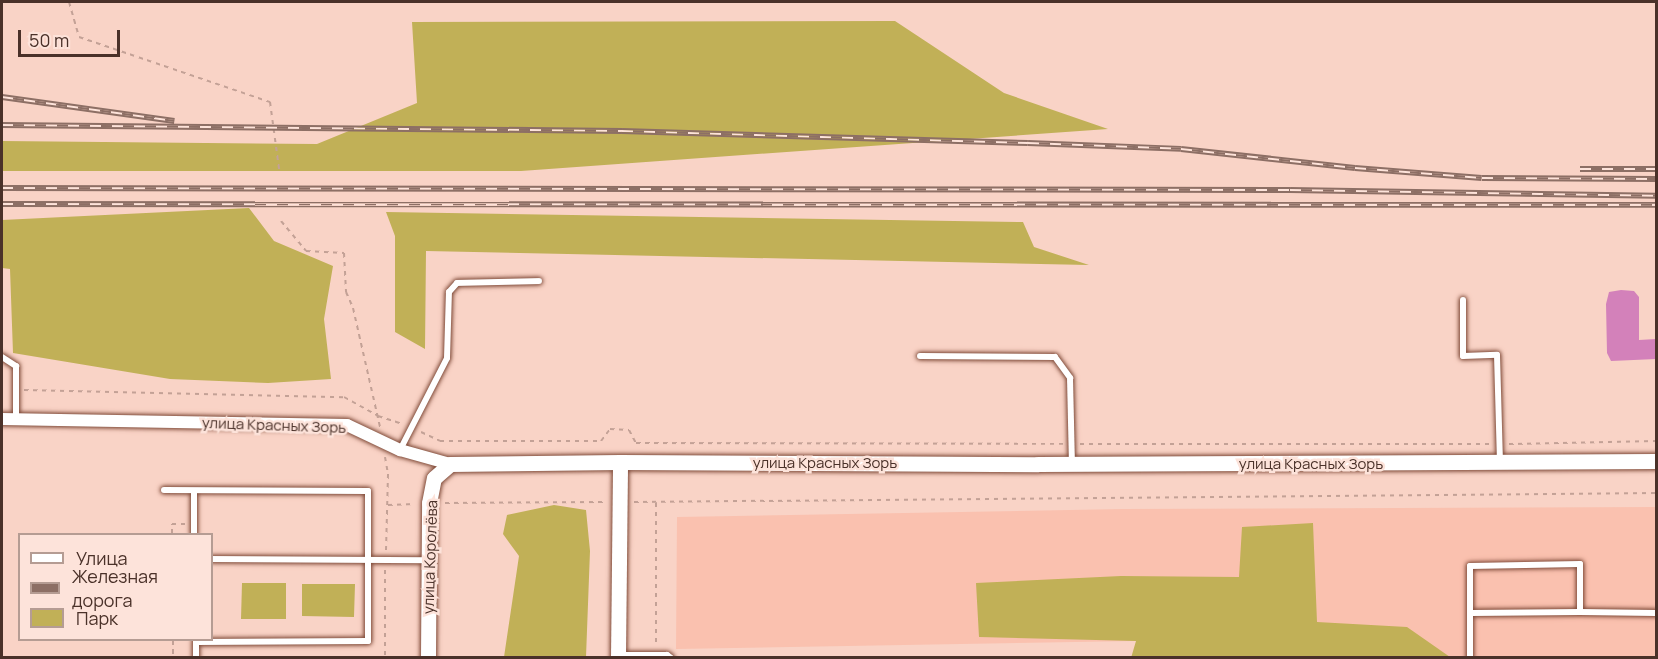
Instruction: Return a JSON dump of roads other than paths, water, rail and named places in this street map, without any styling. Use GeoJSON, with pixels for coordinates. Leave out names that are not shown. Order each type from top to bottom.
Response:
{"type":"FeatureCollection","features":[{"type":"Feature","properties":{"kind":"street","name":"улица Красных Зорь"},"geometry":{"type":"LineString","coordinates":[[2,419],[347,425],[400,450],[450,464],[620,462],[1500,464],[1656,461]]}},
{"type":"Feature","properties":{"kind":"street"},"geometry":{"type":"LineString","coordinates":[[618,656],[620,462]]}},
{"type":"Feature","properties":{"kind":"street","name":"улица Королёва"},"geometry":{"type":"LineString","coordinates":[[428,657],[429,503],[434,478],[450,464]]}},
{"type":"Feature","properties":{"kind":"lane"},"geometry":{"type":"LineString","coordinates":[[400,450],[447,358],[449,292],[457,283],[539,281]]}},
{"type":"Feature","properties":{"kind":"lane"},"geometry":{"type":"LineString","coordinates":[[1463,300],[1463,356],[1497,355],[1500,464]]}},
{"type":"Feature","properties":{"kind":"lane"},"geometry":{"type":"LineString","coordinates":[[920,356],[1055,357],[1070,378],[1072,464]]}},
{"type":"Feature","properties":{"kind":"lane"},"geometry":{"type":"LineString","coordinates":[[2,357],[16,366],[16,419]]}},
{"type":"Feature","properties":{"kind":"lane"},"geometry":{"type":"LineString","coordinates":[[164,490],[368,490],[368,641],[196,641],[196,657]]}},
{"type":"Feature","properties":{"kind":"lane"},"geometry":{"type":"LineString","coordinates":[[194,491],[194,533]]}},
{"type":"Feature","properties":{"kind":"lane"},"geometry":{"type":"LineString","coordinates":[[213,560],[427,560]]}},
{"type":"Feature","properties":{"kind":"lane"},"geometry":{"type":"LineString","coordinates":[[1470,657],[1470,566],[1580,564],[1580,612]]}},
{"type":"Feature","properties":{"kind":"lane"},"geometry":{"type":"LineString","coordinates":[[1470,613],[1656,614]]}},
{"type":"Feature","properties":{"kind":"lane"},"geometry":{"type":"LineString","coordinates":[[618,656],[671,657]]}},
{"type":"Feature","properties":{"kind":"railway"},"geometry":{"type":"LineString","coordinates":[[2,97],[174,121]]}},
{"type":"Feature","properties":{"kind":"railway"},"geometry":{"type":"LineString","coordinates":[[2,125],[622,131],[1028,143],[1181,149],[1355,168],[1482,178],[1656,179]]}},
{"type":"Feature","properties":{"kind":"railway"},"geometry":{"type":"LineString","coordinates":[[1580,169],[1656,169]]}},
{"type":"Feature","properties":{"kind":"railway"},"geometry":{"type":"LineString","coordinates":[[2,188],[1290,190],[1656,196]]}},
{"type":"Feature","properties":{"kind":"railway"},"geometry":{"type":"LineString","coordinates":[[2,204],[1656,205]]}}]}
